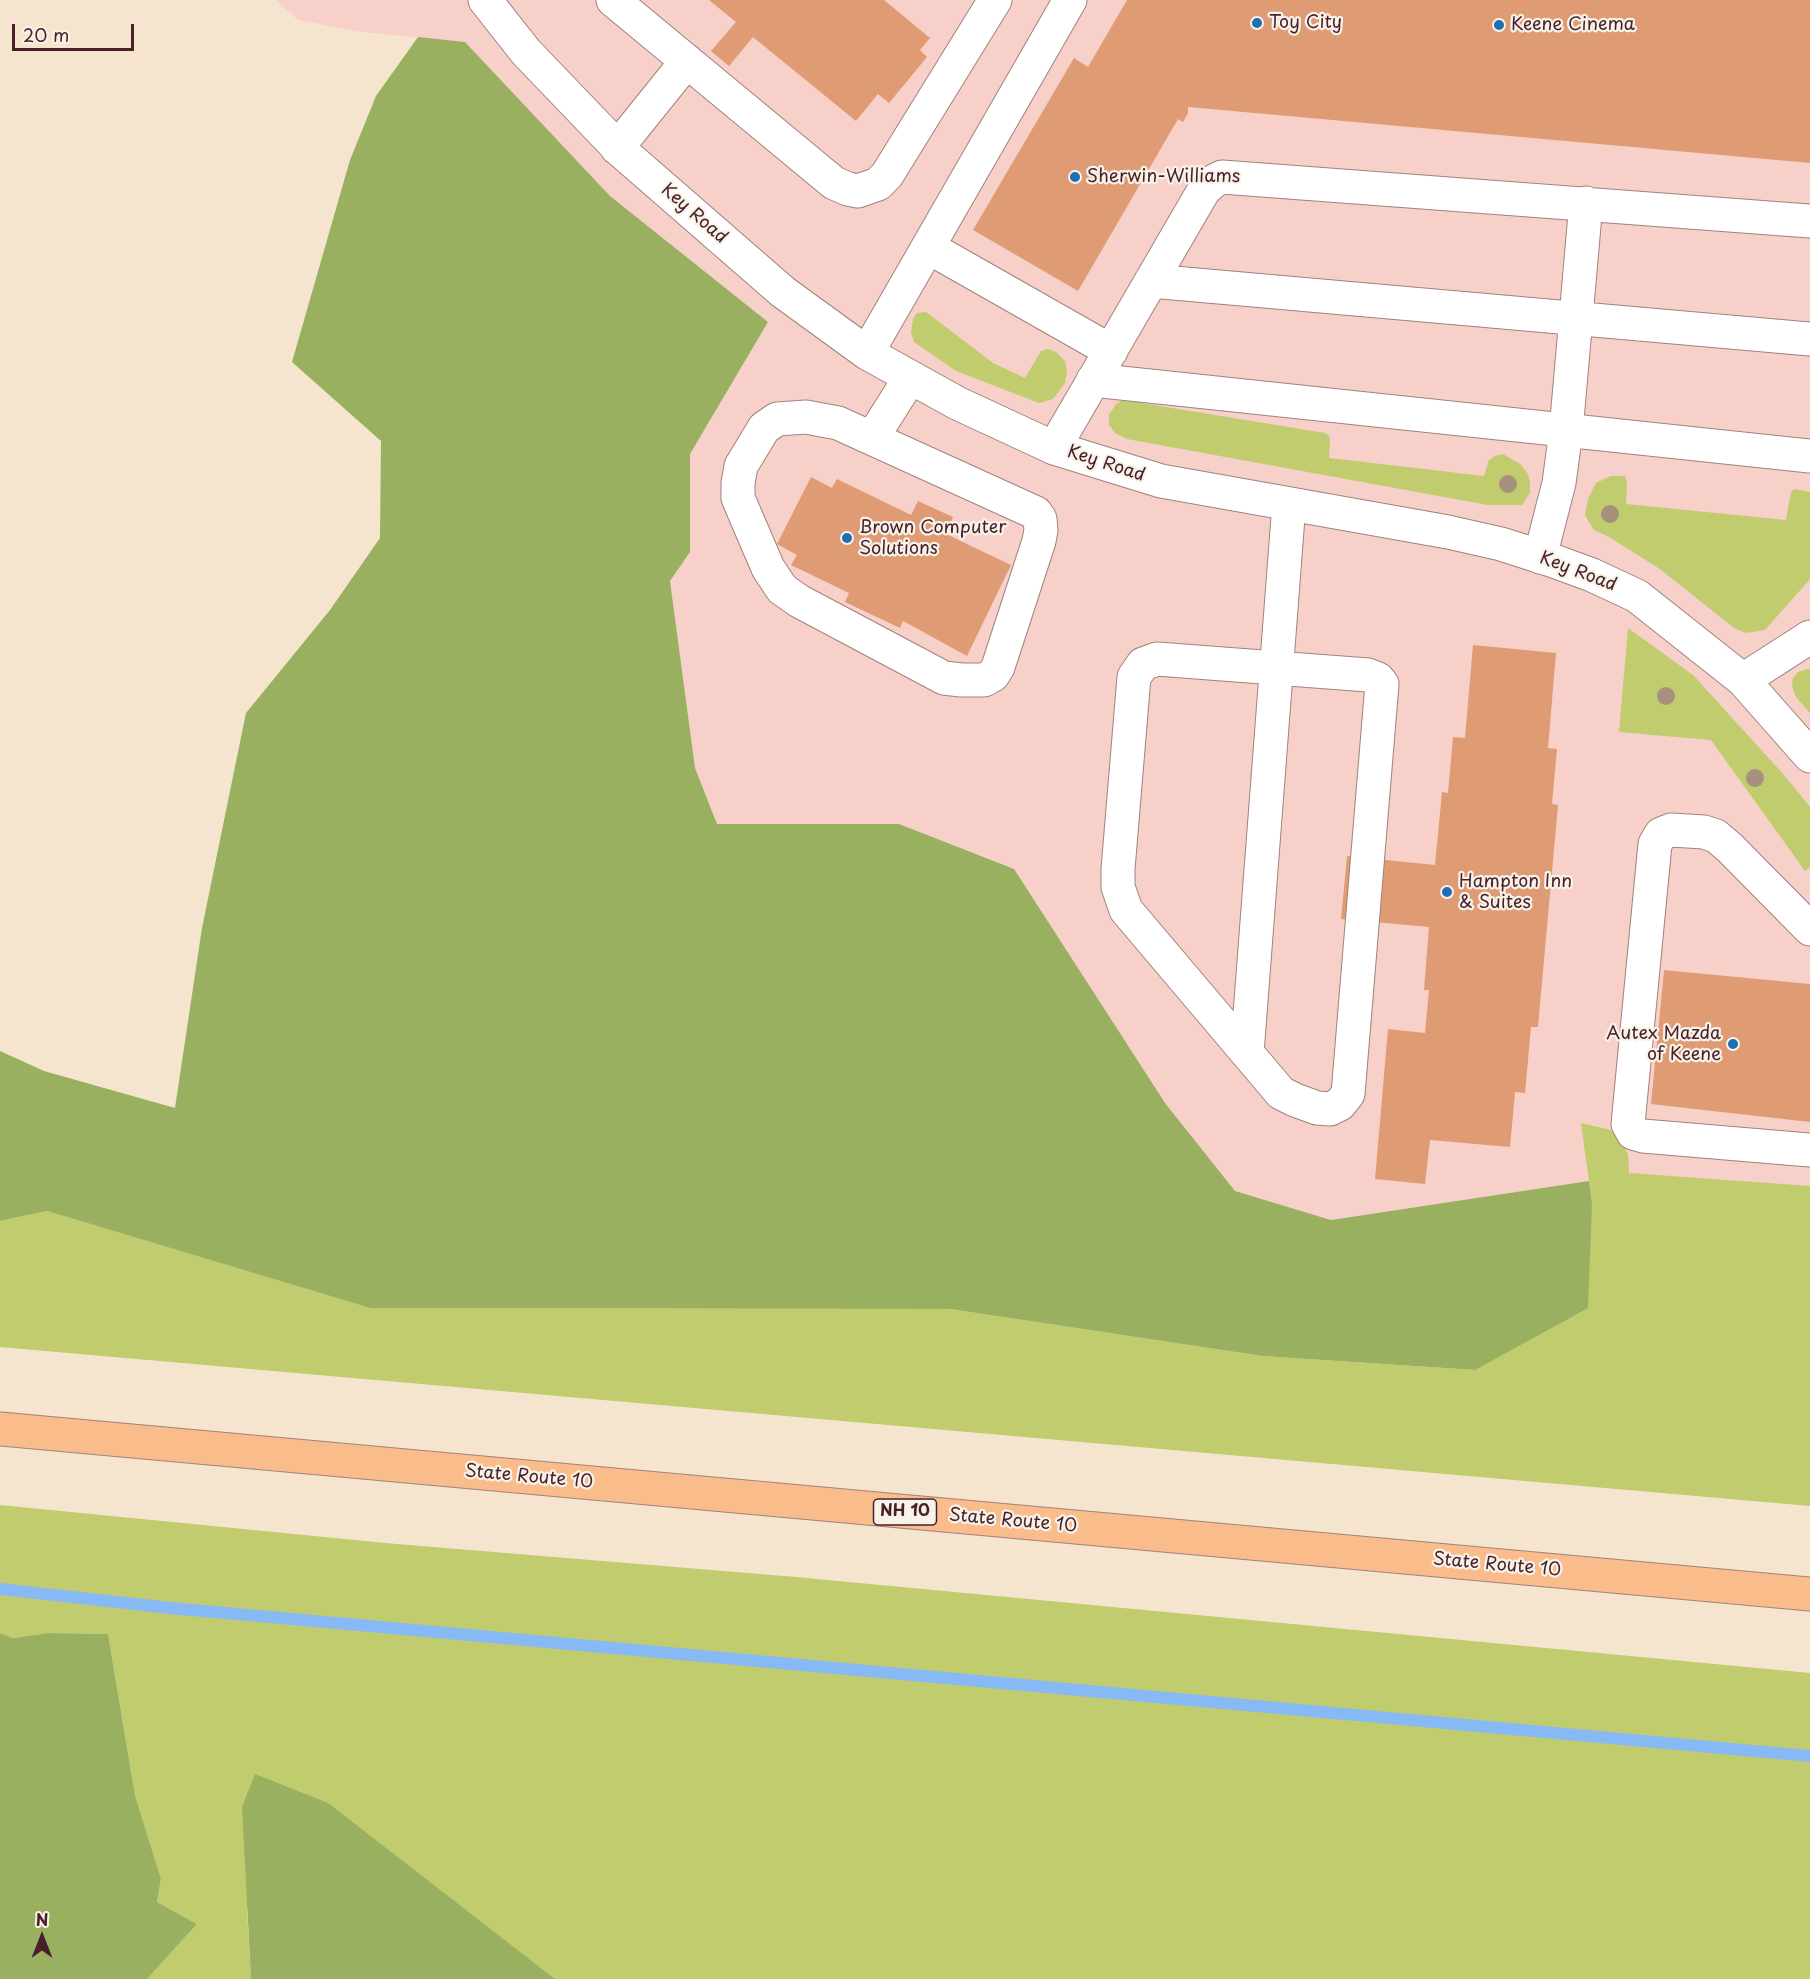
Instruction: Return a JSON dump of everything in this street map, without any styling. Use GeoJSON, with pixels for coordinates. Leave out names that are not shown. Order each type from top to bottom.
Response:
{"type":"FeatureCollection","features":[{"type":"Feature","properties":{"kind":"highway","name":"State Route 10"},"geometry":{"type":"LineString","coordinates":[[0,1429],[1810,1594]]}},
{"type":"Feature","properties":{"kind":"street","name":"Key Road"},"geometry":{"type":"LineString","coordinates":[[485,0],[526,52],[617,148],[783,292],[867,353],[910,378],[957,403],[1054,448],[1161,481],[1448,532],[1501,544],[1592,575],[1637,596],[1743,680],[1810,756]]}},
{"type":"Feature","properties":{"kind":"street"},"geometry":{"type":"LineString","coordinates":[[613,0],[834,183],[858,191],[878,184],[887,175],[995,0]]}},
{"type":"Feature","properties":{"kind":"street"},"geometry":{"type":"LineString","coordinates":[[867,353],[1070,0]]}},
{"type":"Feature","properties":{"kind":"street"},"geometry":{"type":"LineString","coordinates":[[617,148],[687,61]]}},
{"type":"Feature","properties":{"kind":"street"},"geometry":{"type":"LineString","coordinates":[[1054,448],[1204,190],[1222,177],[1810,221]]}},
{"type":"Feature","properties":{"kind":"street"},"geometry":{"type":"LineString","coordinates":[[1540,556],[1559,483],[1566,431],[1586,203]]}},
{"type":"Feature","properties":{"kind":"street"},"geometry":{"type":"LineString","coordinates":[[928,247],[1111,351]]}},
{"type":"Feature","properties":{"kind":"street"},"geometry":{"type":"LineString","coordinates":[[1151,281],[1810,339]]}},
{"type":"Feature","properties":{"kind":"street"},"geometry":{"type":"LineString","coordinates":[[872,438],[910,378]]}},
{"type":"Feature","properties":{"kind":"street"},"geometry":{"type":"LineString","coordinates":[[1093,380],[1810,456]]}},
{"type":"Feature","properties":{"kind":"street"},"geometry":{"type":"LineString","coordinates":[[806,417],[838,423],[872,438],[1036,513],[1041,519],[1038,541],[998,668],[993,675],[984,680],[944,678],[799,601],[782,589],[768,568],[738,498],[741,466],[764,428],[777,419],[806,417]]}},
{"type":"Feature","properties":{"kind":"street"},"geometry":{"type":"LineString","coordinates":[[1247,1053],[1289,504]]}},
{"type":"Feature","properties":{"kind":"street"},"geometry":{"type":"LineString","coordinates":[[1743,680],[1810,637]]}},
{"type":"Feature","properties":{"kind":"street"},"geometry":{"type":"LineString","coordinates":[[1157,659],[1276,668],[1368,675],[1378,679],[1382,684],[1348,1094],[1341,1104],[1330,1109],[1317,1108],[1294,1100],[1281,1092],[1126,910],[1118,887],[1134,677],[1143,664],[1157,659]]}},
{"type":"Feature","properties":{"kind":"street"},"geometry":{"type":"LineString","coordinates":[[1807,922],[1716,836],[1704,832],[1671,830],[1661,834],[1655,844],[1628,1124],[1633,1133],[1643,1136],[1810,1150]]}},
{"type":"Feature","properties":{"kind":"shaded area"},"geometry":{"type":"Polygon","coordinates":[[[276,0],[1810,0],[1810,1226],[1589,1181],[1331,1220],[1235,1191],[1165,1103],[899,824],[717,824],[695,768],[670,581],[690,552],[690,454],[768,322],[610,196],[465,42],[362,32],[298,20],[276,0]]]}},
{"type":"Feature","properties":{"kind":"green space"},"geometry":{"type":"Polygon","coordinates":[[[418,37],[465,42],[610,196],[768,322],[690,454],[690,552],[670,581],[695,768],[717,824],[899,824],[1014,869],[1165,1103],[1235,1191],[1331,1220],[1589,1181],[1592,1203],[1588,1308],[1475,1370],[1262,1356],[950,1309],[370,1308],[47,1211],[0,1221],[0,1051],[44,1071],[175,1108],[202,928],[246,713],[330,610],[380,538],[381,441],[292,362],[350,160],[376,96],[418,37]]]}},
{"type":"Feature","properties":{"kind":"green space"},"geometry":{"type":"Polygon","coordinates":[[[926,312],[993,363],[1025,378],[1041,351],[1048,349],[1056,352],[1065,361],[1067,371],[1065,383],[1053,399],[1039,403],[956,371],[914,342],[911,332],[913,319],[917,313],[926,312]]]}},
{"type":"Feature","properties":{"kind":"green space"},"geometry":{"type":"Polygon","coordinates":[[[1123,400],[1325,433],[1330,440],[1329,458],[1484,476],[1489,460],[1503,454],[1520,464],[1528,474],[1530,493],[1522,505],[1488,505],[1127,439],[1115,433],[1109,425],[1109,415],[1116,404],[1123,400]]]}},
{"type":"Feature","properties":{"kind":"green space"},"geometry":{"type":"Polygon","coordinates":[[[1611,476],[1625,476],[1626,504],[1786,520],[1791,492],[1795,489],[1810,492],[1810,579],[1765,630],[1746,633],[1734,628],[1660,569],[1594,530],[1585,515],[1588,499],[1596,483],[1611,476]]]}},
{"type":"Feature","properties":{"kind":"green space"},"geometry":{"type":"Polygon","coordinates":[[[1628,628],[1693,675],[1810,807],[1810,867],[1805,871],[1711,740],[1619,732],[1628,628]]]}},
{"type":"Feature","properties":{"kind":"green space"},"geometry":{"type":"Polygon","coordinates":[[[1810,669],[1810,713],[1796,697],[1792,686],[1793,678],[1798,672],[1810,669]]]}},
{"type":"Feature","properties":{"kind":"green space"},"geometry":{"type":"Polygon","coordinates":[[[1581,1123],[1611,1130],[1622,1142],[1628,1155],[1629,1173],[1810,1186],[1810,1506],[0,1347],[0,1221],[47,1211],[370,1308],[950,1309],[1262,1356],[1475,1370],[1592,1203],[1581,1123]]]}},
{"type":"Feature","properties":{"kind":"green space"},"geometry":{"type":"Polygon","coordinates":[[[0,1505],[385,1543],[796,1577],[1810,1673],[1810,1979],[555,1979],[496,1934],[247,1910],[251,1979],[147,1979],[197,1924],[157,1902],[161,1879],[135,1795],[108,1634],[48,1633],[13,1638],[0,1633],[0,1505]]]}},
{"type":"Feature","properties":{"kind":"green space"},"geometry":{"type":"Polygon","coordinates":[[[0,1633],[13,1638],[48,1633],[108,1634],[135,1795],[161,1879],[157,1902],[197,1924],[147,1979],[0,1979],[0,1633]]]}},
{"type":"Feature","properties":{"kind":"green space"},"geometry":{"type":"Polygon","coordinates":[[[255,1774],[328,1803],[555,1979],[251,1979],[242,1807],[255,1774]]]}},
{"type":"Feature","properties":{"kind":"building"},"geometry":{"type":"Polygon","coordinates":[[[709,0],[884,0],[930,38],[920,50],[927,57],[889,103],[878,94],[856,121],[753,37],[729,66],[711,51],[736,22],[709,0]]]}},
{"type":"Feature","properties":{"kind":"building"},"geometry":{"type":"Polygon","coordinates":[[[1127,0],[1810,0],[1810,163],[1188,107],[1188,113],[1183,122],[1178,119],[1078,291],[973,230],[1074,58],[1088,67],[1127,0]]]}},
{"type":"Feature","properties":{"kind":"building"},"geometry":{"type":"Polygon","coordinates":[[[811,477],[832,488],[837,479],[911,515],[918,501],[953,517],[946,534],[1011,565],[967,656],[903,621],[900,628],[845,602],[849,593],[791,565],[797,555],[777,544],[811,477]]]}},
{"type":"Feature","properties":{"kind":"building","name":"Hampton Inn & Suites"},"geometry":{"type":"Polygon","coordinates":[[[1473,645],[1556,653],[1548,748],[1557,749],[1552,804],[1558,805],[1538,1027],[1531,1027],[1525,1093],[1515,1092],[1510,1147],[1430,1140],[1425,1184],[1375,1179],[1388,1029],[1425,1033],[1429,990],[1424,990],[1429,927],[1341,919],[1347,856],[1435,865],[1442,792],[1448,793],[1453,737],[1465,738],[1473,645]]]}},
{"type":"Feature","properties":{"kind":"building","name":"Autex Mazda of Keene"},"geometry":{"type":"Polygon","coordinates":[[[1664,970],[1810,984],[1810,1122],[1651,1104],[1664,970]]]}},
{"type":"Feature","properties":{"kind":"waterway"},"geometry":{"type":"LineString","coordinates":[[0,1589],[170,1608],[1810,1756]]}},
{"type":"Feature","properties":{"kind":"place","name":"Toy City"},"geometry":{"type":"Point","coordinates":[1257,23]}},
{"type":"Feature","properties":{"kind":"place","name":"Keene Cinema"},"geometry":{"type":"Point","coordinates":[1499,25]}},
{"type":"Feature","properties":{"kind":"place","name":"Sherwin-Williams"},"geometry":{"type":"Point","coordinates":[1075,177]}},
{"type":"Feature","properties":{"kind":"place","name":"Brown Computer Solutions"},"geometry":{"type":"Point","coordinates":[847,538]}},
{"type":"Feature","properties":{"kind":"place","name":"Hampton Inn & Suites"},"geometry":{"type":"Point","coordinates":[1447,892]}},
{"type":"Feature","properties":{"kind":"place","name":"Autex Mazda of Keene"},"geometry":{"type":"Point","coordinates":[1733,1044]}}]}
